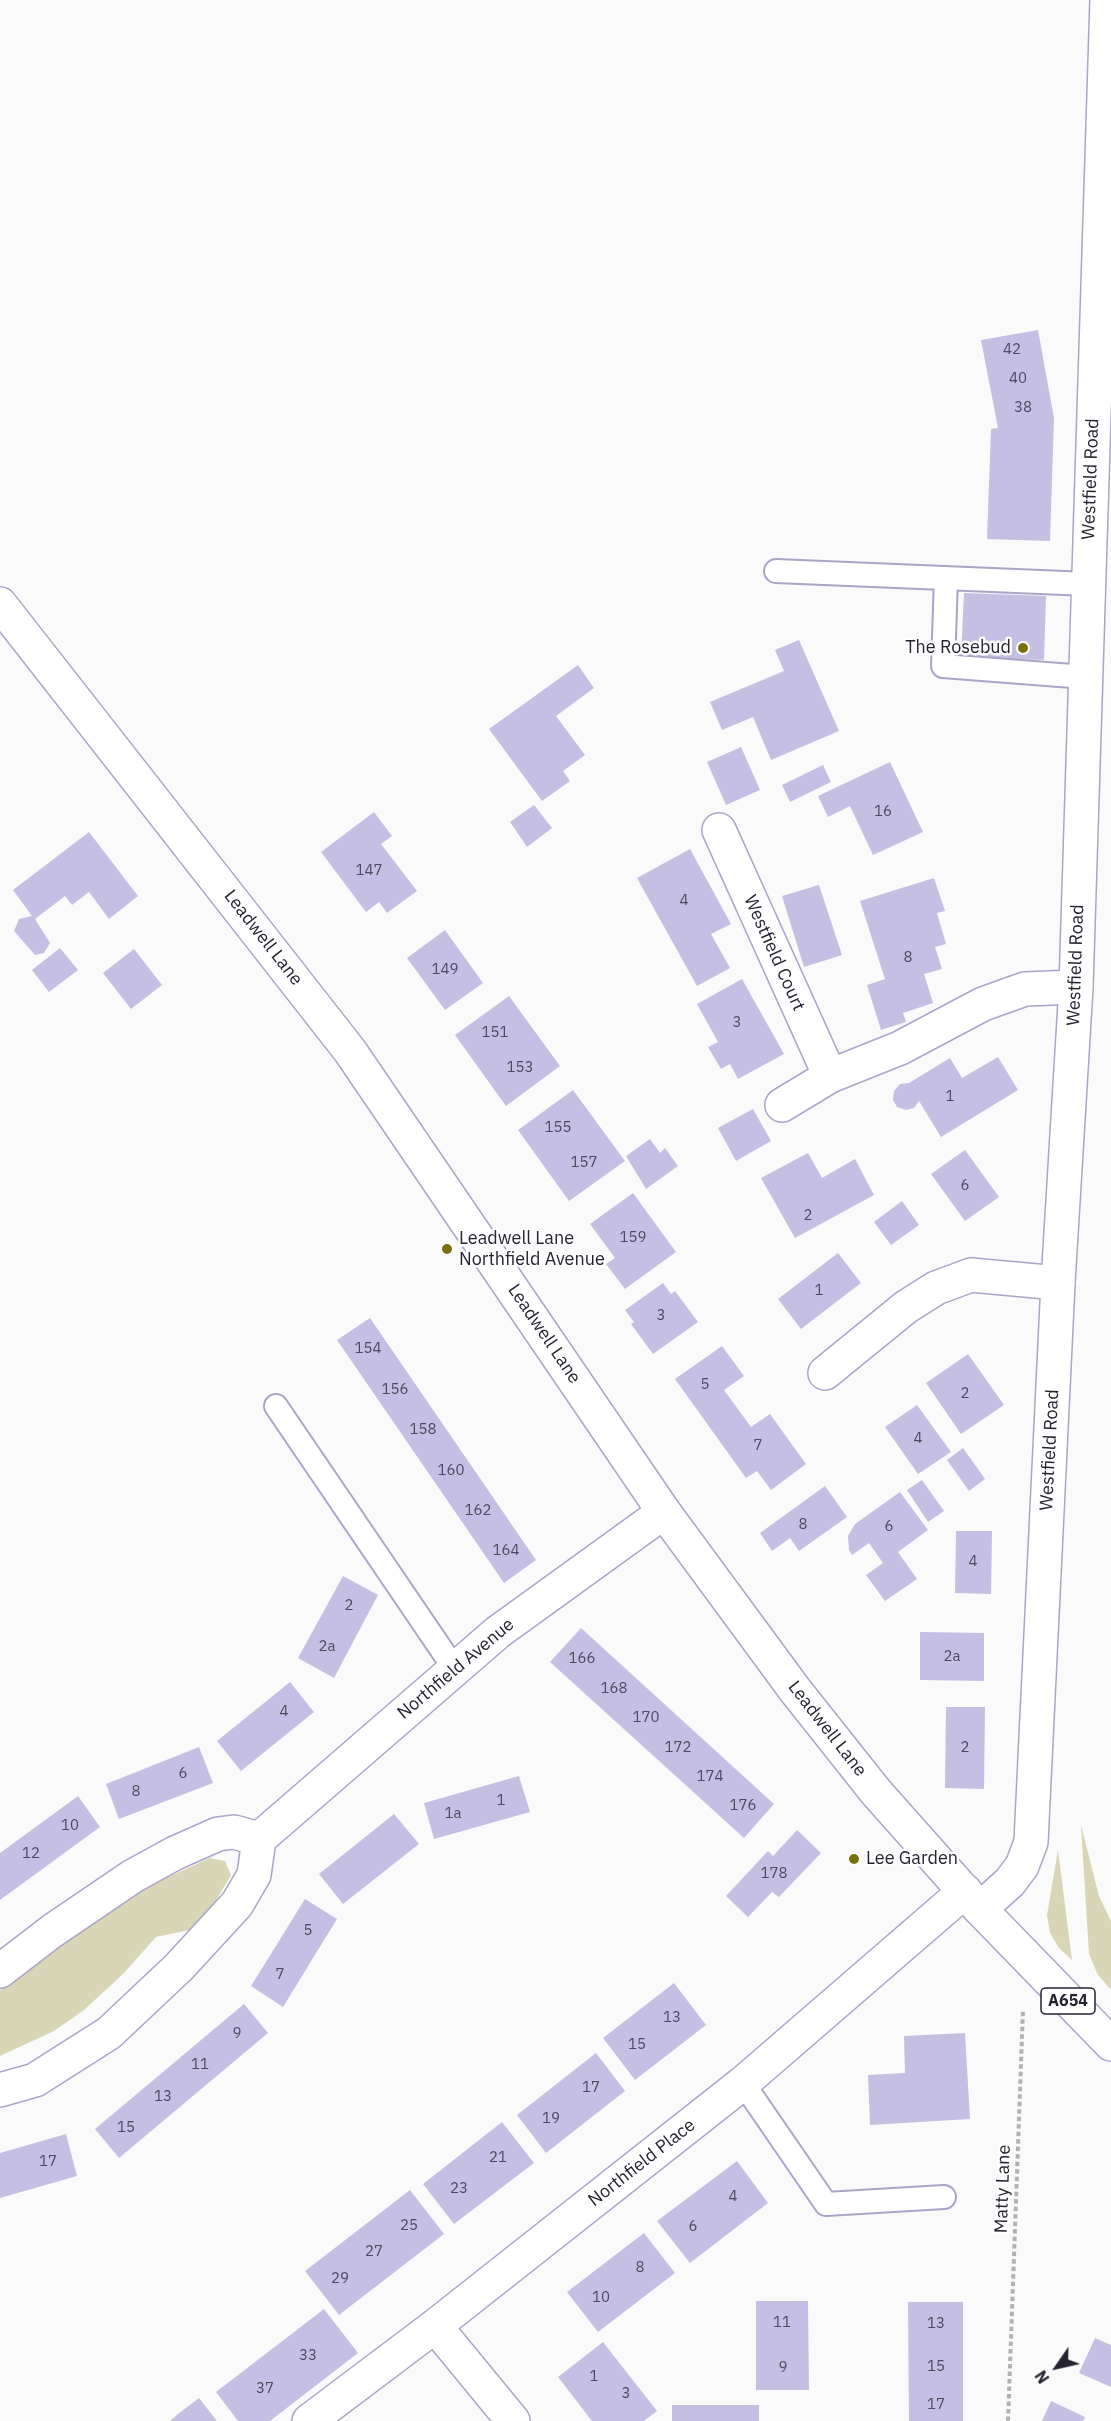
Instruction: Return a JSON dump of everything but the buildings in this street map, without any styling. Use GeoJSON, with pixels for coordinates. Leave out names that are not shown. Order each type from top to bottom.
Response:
{"type":"FeatureCollection","features":[{"type":"Feature","properties":{"kind":"street","name":"Westfield Road"},"geometry":{"type":"LineString","coordinates":[[972,1900],[1010,1882],[1022,1866],[1031,1842],[1058,1283],[1076,987],[1107,0]]}},
{"type":"Feature","properties":{"kind":"street","name":"Leadwell Lane"},"geometry":{"type":"LineString","coordinates":[[0,604],[350,1051],[664,1512],[795,1690],[876,1792],[972,1900],[1111,2044]]}},
{"type":"Feature","properties":{"kind":"street","name":"Westfield Court"},"geometry":{"type":"LineString","coordinates":[[719,831],[830,1076]]}},
{"type":"Feature","properties":{"kind":"street"},"geometry":{"type":"LineString","coordinates":[[782,1105],[830,1076],[900,1048],[983,1004],[1025,989],[1076,987]]}},
{"type":"Feature","properties":{"kind":"street"},"geometry":{"type":"LineString","coordinates":[[825,1373],[906,1307],[936,1288],[971,1275],[1058,1283]]}},
{"type":"Feature","properties":{"kind":"street","name":"Northfield Avenue"},"geometry":{"type":"LineString","coordinates":[[259,1839],[498,1632],[664,1512]]}},
{"type":"Feature","properties":{"kind":"street"},"geometry":{"type":"LineString","coordinates":[[0,1971],[70,1919],[174,1853],[218,1834],[234,1832],[259,1839],[254,1875],[237,1904],[179,1967],[109,2033],[35,2080],[0,2090]]}},
{"type":"Feature","properties":{"kind":"street","name":"Northfield Place"},"geometry":{"type":"LineString","coordinates":[[309,2421],[435,2326],[972,1900]]}},
{"type":"Feature","properties":{"kind":"street"},"geometry":{"type":"LineString","coordinates":[[435,2326],[513,2421]]}},
{"type":"Feature","properties":{"kind":"lane"},"geometry":{"type":"LineString","coordinates":[[776,571],[1088,584]]}},
{"type":"Feature","properties":{"kind":"lane"},"geometry":{"type":"LineString","coordinates":[[946,578],[943,666],[1085,676]]}},
{"type":"Feature","properties":{"kind":"lane"},"geometry":{"type":"LineString","coordinates":[[276,1406],[454,1668]]}},
{"type":"Feature","properties":{"kind":"lane"},"geometry":{"type":"LineString","coordinates":[[743,2083],[826,2204],[944,2197]]}},
{"type":"Feature","properties":{"kind":"path","name":"Matty Lane"},"geometry":{"type":"LineString","coordinates":[[1008,2421],[1025,1957]]}},
{"type":"Feature","properties":{"kind":"shaded area"},"geometry":{"type":"Polygon","coordinates":[[[1081,1825],[1099,1896],[1111,1921],[1111,1990],[1098,1975],[1089,1954],[1081,1825]]]}},
{"type":"Feature","properties":{"kind":"shaded area"},"geometry":{"type":"Polygon","coordinates":[[[1058,1850],[1072,1960],[1059,1948],[1050,1933],[1047,1915],[1058,1850]]]}},
{"type":"Feature","properties":{"kind":"shaded area"},"geometry":{"type":"Polygon","coordinates":[[[210,1858],[225,1861],[231,1875],[214,1904],[194,1929],[156,1937],[123,1974],[84,2010],[54,2031],[0,2056],[0,1990],[82,1928],[144,1888],[210,1858]]]}},
{"type":"Feature","properties":{"kind":"place","name":"The Rosebud"},"geometry":{"type":"Point","coordinates":[1023,648]}},
{"type":"Feature","properties":{"kind":"place","name":"Leadwell Lane Northfield Avenue"},"geometry":{"type":"Point","coordinates":[447,1249]}},
{"type":"Feature","properties":{"kind":"place","name":"Lee Garden"},"geometry":{"type":"Point","coordinates":[854,1859]}}]}
